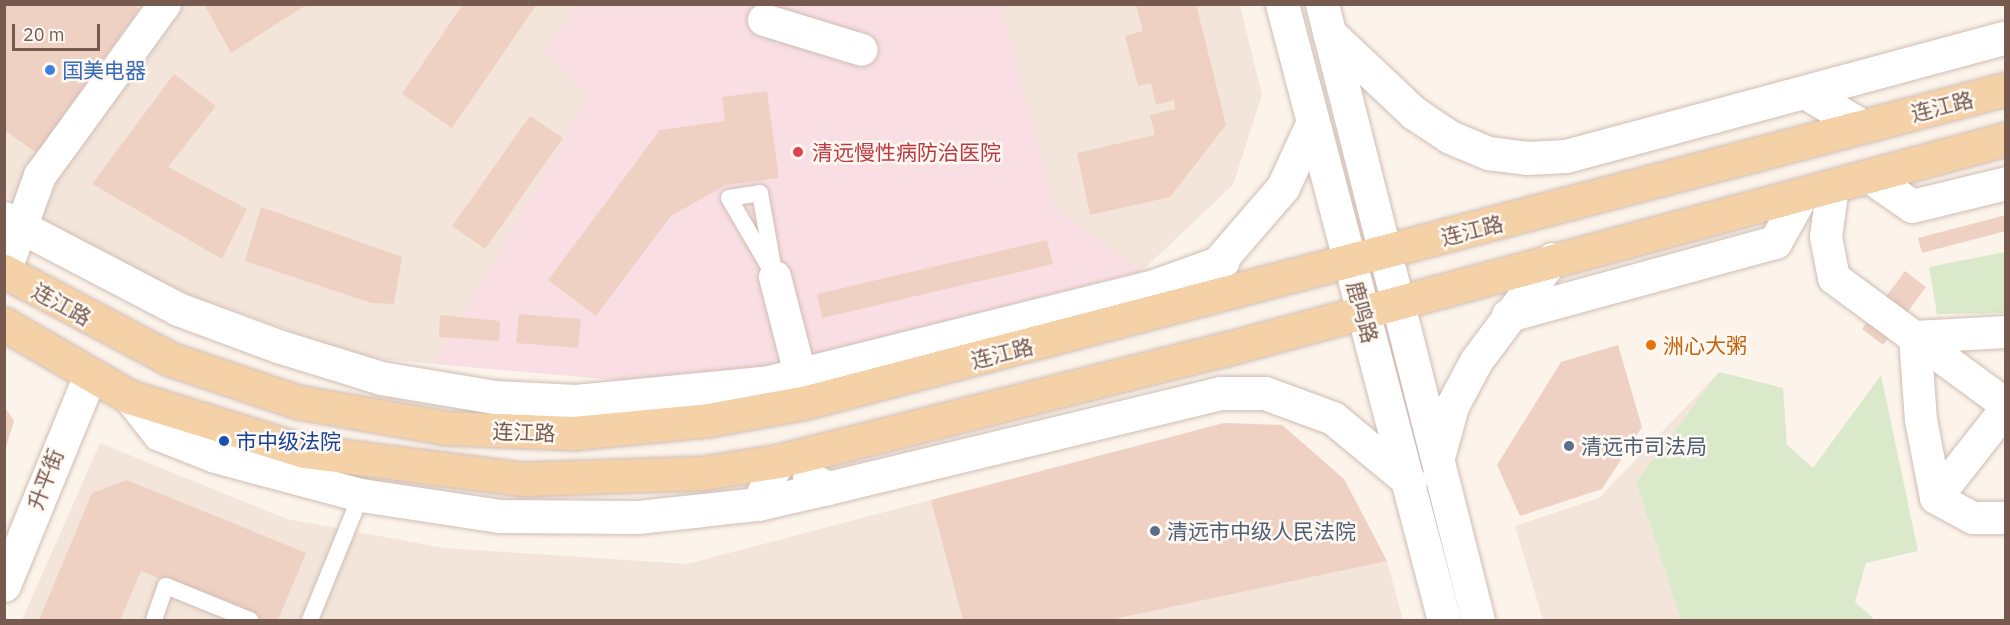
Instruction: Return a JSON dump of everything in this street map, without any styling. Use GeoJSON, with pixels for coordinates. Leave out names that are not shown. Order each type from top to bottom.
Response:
{"type":"FeatureCollection","features":[{"type":"Feature","properties":{"kind":"main road","name":"鹿鸣路"},"geometry":{"type":"LineString","coordinates":[[1282,4],[1312,124],[1410,482],[1444,621]]}},
{"type":"Feature","properties":{"kind":"main road"},"geometry":{"type":"LineString","coordinates":[[1326,19],[1414,113],[1450,137],[1488,153],[1527,158],[1566,156],[2006,38]]}},
{"type":"Feature","properties":{"kind":"main road","name":"鹿鸣路"},"geometry":{"type":"LineString","coordinates":[[1326,19],[1478,621]]}},
{"type":"Feature","properties":{"kind":"main road","name":"连江路"},"geometry":{"type":"LineString","coordinates":[[5,271],[170,359],[243,386],[377,420],[574,433],[708,420],[804,388],[1165,312],[2006,89]]}},
{"type":"Feature","properties":{"kind":"main road"},"geometry":{"type":"LineString","coordinates":[[1806,92],[1862,126]]}},
{"type":"Feature","properties":{"kind":"main road"},"geometry":{"type":"LineString","coordinates":[[1165,312],[1223,261],[1283,187],[1312,124]]}},
{"type":"Feature","properties":{"kind":"main road"},"geometry":{"type":"LineString","coordinates":[[4,324],[130,397],[304,451],[523,479],[640,478],[779,461],[1363,312],[1552,259],[2006,139]]}},
{"type":"Feature","properties":{"kind":"main road"},"geometry":{"type":"LineString","coordinates":[[1869,176],[1912,206],[2006,183]]}},
{"type":"Feature","properties":{"kind":"main road"},"geometry":{"type":"LineString","coordinates":[[1508,315],[1775,242],[1802,194]]}},
{"type":"Feature","properties":{"kind":"main road"},"geometry":{"type":"LineString","coordinates":[[13,223],[178,309],[381,378],[495,397],[576,401],[804,388],[1154,286],[1223,261]]}},
{"type":"Feature","properties":{"kind":"main road"},"geometry":{"type":"LineString","coordinates":[[1437,458],[1452,406],[1508,315],[1552,259]]}},
{"type":"Feature","properties":{"kind":"main road"},"geometry":{"type":"LineString","coordinates":[[1134,372],[1144,411]]}},
{"type":"Feature","properties":{"kind":"main road","name":"升平街"},"geometry":{"type":"LineString","coordinates":[[4,585],[90,375]]}},
{"type":"Feature","properties":{"kind":"main road"},"geometry":{"type":"LineString","coordinates":[[130,397],[159,434],[215,456],[361,495],[521,517],[638,517],[758,504],[1220,393],[1265,393],[1333,418],[1410,482]]}},
{"type":"Feature","properties":{"kind":"main road"},"geometry":{"type":"LineString","coordinates":[[779,461],[828,488]]}},
{"type":"Feature","properties":{"kind":"street"},"geometry":{"type":"LineString","coordinates":[[5,271],[13,223],[40,176],[165,4]]}},
{"type":"Feature","properties":{"kind":"street"},"geometry":{"type":"LineString","coordinates":[[764,20],[862,50]]}},
{"type":"Feature","properties":{"kind":"street"},"geometry":{"type":"LineString","coordinates":[[1833,186],[1826,237],[1834,278],[2006,407],[1936,498]]}},
{"type":"Feature","properties":{"kind":"street"},"geometry":{"type":"LineString","coordinates":[[775,277],[804,388]]}},
{"type":"Feature","properties":{"kind":"street"},"geometry":{"type":"LineString","coordinates":[[1915,337],[2006,332]]}},
{"type":"Feature","properties":{"kind":"street"},"geometry":{"type":"LineString","coordinates":[[1915,337],[1921,420],[1936,498]]}},
{"type":"Feature","properties":{"kind":"street"},"geometry":{"type":"LineString","coordinates":[[758,504],[779,461]]}},
{"type":"Feature","properties":{"kind":"street"},"geometry":{"type":"LineString","coordinates":[[521,517],[523,479]]}},
{"type":"Feature","properties":{"kind":"street"},"geometry":{"type":"LineString","coordinates":[[1936,498],[1973,518],[2006,518]]}},
{"type":"Feature","properties":{"kind":"lane"},"geometry":{"type":"LineString","coordinates":[[760,193],[775,277],[752,237],[729,198],[760,193]]}},
{"type":"Feature","properties":{"kind":"lane"},"geometry":{"type":"LineString","coordinates":[[310,621],[361,495]]}},
{"type":"Feature","properties":{"kind":"lane"},"geometry":{"type":"LineString","coordinates":[[153,621],[166,586],[250,621]]}},
{"type":"Feature","properties":{"kind":"shaded area"},"geometry":{"type":"Polygon","coordinates":[[[4,5],[1240,5],[1262,95],[1233,185],[1142,271],[688,386],[366,358],[114,268],[5,195],[4,5]]]}},
{"type":"Feature","properties":{"kind":"shaded area","name":"清远慢性病防治医院"},"geometry":{"type":"Polygon","coordinates":[[[579,5],[1001,5],[1055,208],[1142,271],[688,386],[434,364],[588,97],[544,50],[579,5]]]}},
{"type":"Feature","properties":{"kind":"shaded area"},"geometry":{"type":"Polygon","coordinates":[[[1719,372],[1636,482],[1681,620],[1543,620],[1515,526],[1599,498],[1719,372]]]}},
{"type":"Feature","properties":{"kind":"shaded area"},"geometry":{"type":"Polygon","coordinates":[[[1224,423],[1282,425],[1344,479],[1387,561],[1403,620],[22,620],[100,443],[287,519],[444,548],[687,564],[1224,423]]]}},
{"type":"Feature","properties":{"kind":"green space"},"geometry":{"type":"Polygon","coordinates":[[[2005,252],[2005,313],[1937,314],[1929,267],[2005,252]]]}},
{"type":"Feature","properties":{"kind":"green space"},"geometry":{"type":"Polygon","coordinates":[[[1719,372],[1783,388],[1787,445],[1813,468],[1881,375],[1918,551],[1866,563],[1855,602],[1875,620],[1681,620],[1636,482],[1719,372]]]}},
{"type":"Feature","properties":{"kind":"building","name":"国美电器"},"geometry":{"type":"Polygon","coordinates":[[[4,4],[132,4],[139,9],[37,153],[4,130],[4,4]]]}},
{"type":"Feature","properties":{"kind":"building"},"geometry":{"type":"Polygon","coordinates":[[[204,4],[308,4],[231,53],[204,4]]]}},
{"type":"Feature","properties":{"kind":"building"},"geometry":{"type":"Polygon","coordinates":[[[463,4],[537,4],[452,128],[402,94],[463,4]]]}},
{"type":"Feature","properties":{"kind":"building"},"geometry":{"type":"Polygon","coordinates":[[[1136,4],[1196,4],[1226,125],[1170,197],[1090,215],[1077,153],[1155,135],[1150,115],[1175,109],[1174,100],[1156,105],[1151,83],[1138,86],[1125,36],[1143,31],[1136,4]]]}},
{"type":"Feature","properties":{"kind":"building"},"geometry":{"type":"Polygon","coordinates":[[[174,74],[216,106],[168,167],[247,209],[222,259],[92,184],[174,74]]]}},
{"type":"Feature","properties":{"kind":"building"},"geometry":{"type":"Polygon","coordinates":[[[767,91],[779,178],[726,185],[671,216],[596,316],[548,280],[660,130],[725,121],[722,97],[767,91]]]}},
{"type":"Feature","properties":{"kind":"building"},"geometry":{"type":"Polygon","coordinates":[[[530,116],[563,138],[485,249],[452,226],[530,116]]]}},
{"type":"Feature","properties":{"kind":"building"},"geometry":{"type":"Polygon","coordinates":[[[261,207],[402,257],[394,304],[371,303],[245,261],[261,207]]]}},
{"type":"Feature","properties":{"kind":"building"},"geometry":{"type":"Polygon","coordinates":[[[2006,215],[2006,231],[1922,253],[1918,238],[2006,215]]]}},
{"type":"Feature","properties":{"kind":"building"},"geometry":{"type":"Polygon","coordinates":[[[1047,240],[1053,264],[822,318],[817,294],[1047,240]]]}},
{"type":"Feature","properties":{"kind":"building"},"geometry":{"type":"Polygon","coordinates":[[[1905,271],[1926,287],[1883,345],[1862,329],[1905,271]]]}},
{"type":"Feature","properties":{"kind":"building"},"geometry":{"type":"Polygon","coordinates":[[[519,314],[581,319],[578,348],[516,343],[519,314]]]}},
{"type":"Feature","properties":{"kind":"building"},"geometry":{"type":"Polygon","coordinates":[[[440,315],[500,321],[499,341],[439,337],[440,315]]]}},
{"type":"Feature","properties":{"kind":"building","name":"清远市司法局"},"geometry":{"type":"Polygon","coordinates":[[[1618,345],[1642,427],[1602,489],[1520,516],[1497,465],[1561,362],[1618,345]]]}},
{"type":"Feature","properties":{"kind":"building"},"geometry":{"type":"Polygon","coordinates":[[[4,406],[14,421],[4,454],[4,406]]]}},
{"type":"Feature","properties":{"kind":"building","name":"清远市中级人民法院"},"geometry":{"type":"Polygon","coordinates":[[[1224,423],[1282,425],[1344,479],[1387,561],[1109,620],[963,620],[931,500],[1224,423]]]}},
{"type":"Feature","properties":{"kind":"building"},"geometry":{"type":"Polygon","coordinates":[[[127,480],[306,553],[278,620],[261,620],[141,571],[120,620],[39,620],[92,493],[127,480]]]}},
{"type":"Feature","properties":{"kind":"place","name":"国美电器"},"geometry":{"type":"Point","coordinates":[50,70]}},
{"type":"Feature","properties":{"kind":"place","name":"清远慢性病防治医院"},"geometry":{"type":"Point","coordinates":[798,152]}},
{"type":"Feature","properties":{"kind":"place","name":"洲心大粥"},"geometry":{"type":"Point","coordinates":[1651,345]}},
{"type":"Feature","properties":{"kind":"place","name":"市中级法院"},"geometry":{"type":"Point","coordinates":[224,441]}},
{"type":"Feature","properties":{"kind":"place","name":"清远市司法局"},"geometry":{"type":"Point","coordinates":[1569,446]}},
{"type":"Feature","properties":{"kind":"place","name":"清远市中级人民法院"},"geometry":{"type":"Point","coordinates":[1155,531]}}]}
